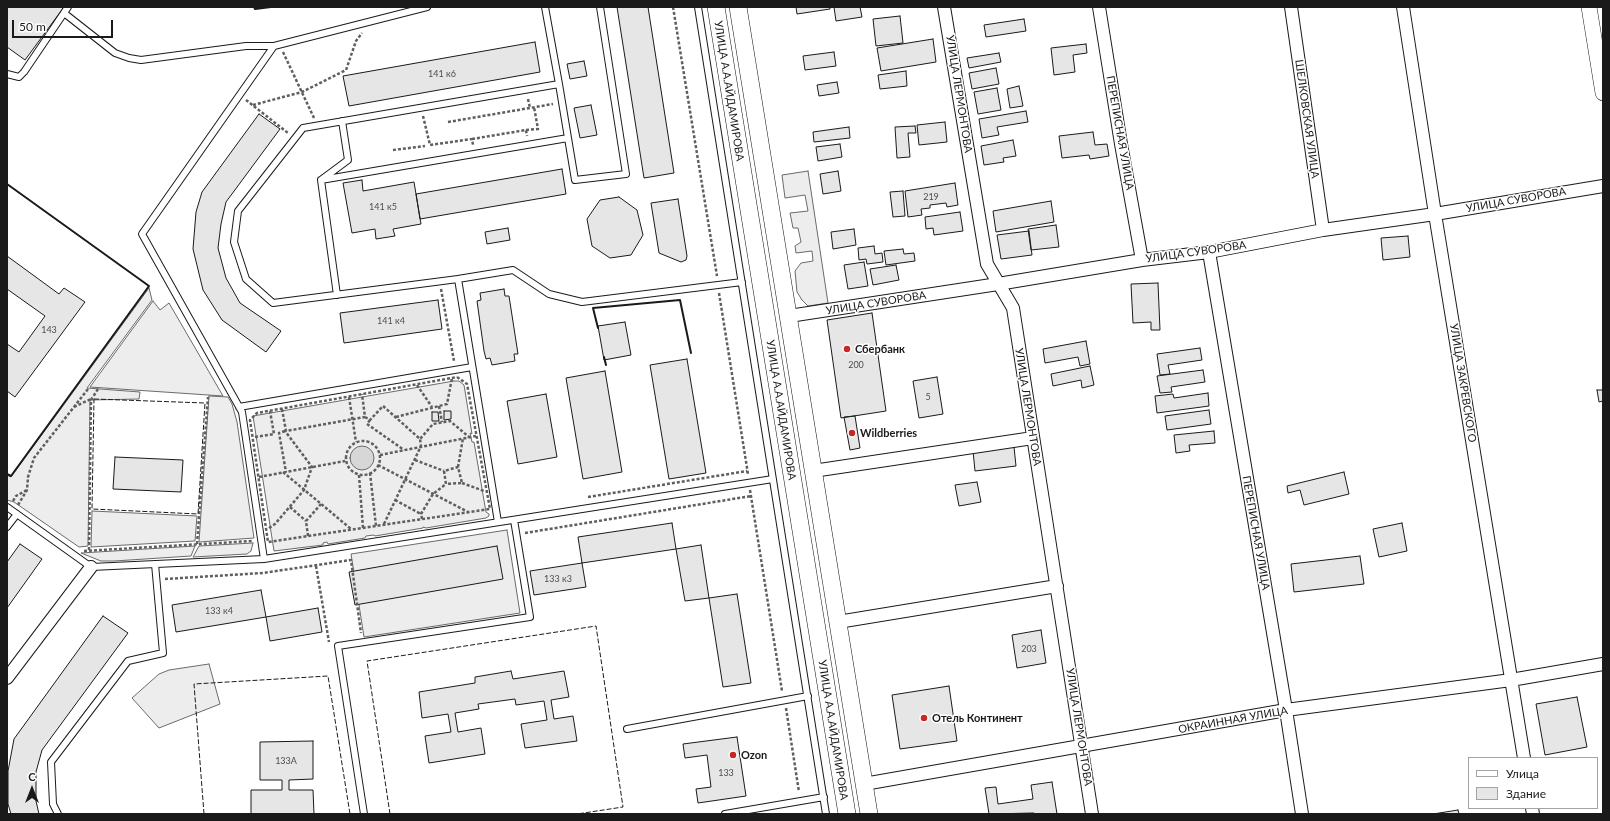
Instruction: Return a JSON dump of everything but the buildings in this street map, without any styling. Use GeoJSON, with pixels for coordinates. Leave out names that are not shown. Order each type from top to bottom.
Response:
{"type":"FeatureCollection","features":[{"type":"Feature","properties":{"kind":"main road","name":"УЛИЦА А.А.АЙДАМИРОВА"},"geometry":{"type":"LineString","coordinates":[[716,7],[847,814]]}},
{"type":"Feature","properties":{"kind":"main road","name":"УЛИЦА А.А.АЙДАМИРОВА"},"geometry":{"type":"LineString","coordinates":[[738,7],[869,814]]}},
{"type":"Feature","properties":{"kind":"street","name":"УЛИЦА ЛЕРМОНТОВА"},"geometry":{"type":"LineString","coordinates":[[944,7],[987,264],[1013,308],[1092,814]]}},
{"type":"Feature","properties":{"kind":"street","name":"ПЕРЕПИСНАЯ УЛИЦА"},"geometry":{"type":"LineString","coordinates":[[1099,7],[1121,144],[1142,260]]}},
{"type":"Feature","properties":{"kind":"street","name":"ШЕЛКОВСКАЯ УЛИЦА"},"geometry":{"type":"LineString","coordinates":[[1291,7],[1323,230]]}},
{"type":"Feature","properties":{"kind":"street","name":"УЛИЦА ЗАКРЕВСКОГО"},"geometry":{"type":"LineString","coordinates":[[1403,7],[1435,214],[1524,757]]}},
{"type":"Feature","properties":{"kind":"street"},"geometry":{"type":"LineString","coordinates":[[1590,7],[1599,43],[1603,93]]}},
{"type":"Feature","properties":{"kind":"street","name":"УЛИЦА СУВОРОВА"},"geometry":{"type":"LineString","coordinates":[[789,316],[1142,260],[1209,252],[1323,230],[1435,214],[1603,186]]}},
{"type":"Feature","properties":{"kind":"street","name":"ПЕРЕПИСНАЯ УЛИЦА"},"geometry":{"type":"LineString","coordinates":[[1209,252],[1302,814]]}},
{"type":"Feature","properties":{"kind":"street"},"geometry":{"type":"LineString","coordinates":[[813,471],[1033,438]]}},
{"type":"Feature","properties":{"kind":"street"},"geometry":{"type":"LineString","coordinates":[[7,678],[91,567]]}},
{"type":"Feature","properties":{"kind":"street"},"geometry":{"type":"LineString","coordinates":[[838,622],[1057,586]]}},
{"type":"Feature","properties":{"kind":"street","name":"ОКРАИННАЯ УЛИЦА"},"geometry":{"type":"LineString","coordinates":[[864,784],[1286,710],[1511,680],[1603,664]]}},
{"type":"Feature","properties":{"kind":"lane"},"geometry":{"type":"LineString","coordinates":[[7,74],[18,77],[24,72],[68,7]]}},
{"type":"Feature","properties":{"kind":"lane"},"geometry":{"type":"LineString","coordinates":[[64,13],[115,53],[140,60],[246,46],[277,45],[427,7]]}},
{"type":"Feature","properties":{"kind":"lane"},"geometry":{"type":"LineString","coordinates":[[546,7],[575,180],[626,174],[600,7]]}},
{"type":"Feature","properties":{"kind":"lane"},"geometry":{"type":"LineString","coordinates":[[698,7],[826,814]]}},
{"type":"Feature","properties":{"kind":"lane"},"geometry":{"type":"LineString","coordinates":[[264,558],[242,412],[142,234],[277,45]]}},
{"type":"Feature","properties":{"kind":"lane"},"geometry":{"type":"LineString","coordinates":[[559,84],[303,128],[238,211],[234,242],[246,279],[273,303],[458,279],[513,270],[549,294],[582,302],[742,282]]}},
{"type":"Feature","properties":{"kind":"lane"},"geometry":{"type":"LineString","coordinates":[[321,180],[348,160],[342,121]]}},
{"type":"Feature","properties":{"kind":"lane"},"geometry":{"type":"LineString","coordinates":[[321,180],[568,138]]}},
{"type":"Feature","properties":{"kind":"lane"},"geometry":{"type":"LineString","coordinates":[[321,180],[337,295]]}},
{"type":"Feature","properties":{"kind":"lane"},"geometry":{"type":"LineString","coordinates":[[458,279],[498,522]]}},
{"type":"Feature","properties":{"kind":"lane"},"geometry":{"type":"LineString","coordinates":[[239,407],[472,367]]}},
{"type":"Feature","properties":{"kind":"lane"},"geometry":{"type":"LineString","coordinates":[[7,507],[91,567],[264,558],[773,479]]}},
{"type":"Feature","properties":{"kind":"lane"},"geometry":{"type":"LineString","coordinates":[[7,527],[17,514]]}},
{"type":"Feature","properties":{"kind":"lane"},"geometry":{"type":"LineString","coordinates":[[364,814],[338,646],[530,617],[514,520]]}},
{"type":"Feature","properties":{"kind":"lane"},"geometry":{"type":"LineString","coordinates":[[58,814],[53,804],[51,762],[128,661],[163,654],[156,564]]}},
{"type":"Feature","properties":{"kind":"lane"},"geometry":{"type":"LineString","coordinates":[[627,729],[808,696]]}},
{"type":"Feature","properties":{"kind":"lane"},"geometry":{"type":"LineString","coordinates":[[728,814],[824,797]]}},
{"type":"Feature","properties":{"kind":"path"},"geometry":{"type":"LineString","coordinates":[[673,7],[782,692]]}},
{"type":"Feature","properties":{"kind":"path"},"geometry":{"type":"LineString","coordinates":[[253,105],[302,92],[346,70],[356,41],[373,21]]}},
{"type":"Feature","properties":{"kind":"path"},"geometry":{"type":"LineString","coordinates":[[277,45],[302,92],[317,126]]}},
{"type":"Feature","properties":{"kind":"path"},"geometry":{"type":"LineString","coordinates":[[240,95],[295,138]]}},
{"type":"Feature","properties":{"kind":"path"},"geometry":{"type":"LineString","coordinates":[[448,122],[562,102]]}},
{"type":"Feature","properties":{"kind":"path"},"geometry":{"type":"LineString","coordinates":[[422,108],[430,145],[538,129],[534,107]]}},
{"type":"Feature","properties":{"kind":"path"},"geometry":{"type":"LineString","coordinates":[[526,130],[528,144]]}},
{"type":"Feature","properties":{"kind":"path"},"geometry":{"type":"LineString","coordinates":[[472,139],[475,154]]}},
{"type":"Feature","properties":{"kind":"path"},"geometry":{"type":"LineString","coordinates":[[393,150],[425,146]]}},
{"type":"Feature","properties":{"kind":"path"},"geometry":{"type":"LineString","coordinates":[[440,281],[455,370]]}},
{"type":"Feature","properties":{"kind":"path"},"geometry":{"type":"LineString","coordinates":[[457,377],[467,384],[490,509],[268,542],[250,420],[257,413],[416,385],[457,377]]}},
{"type":"Feature","properties":{"kind":"path"},"geometry":{"type":"LineString","coordinates":[[395,417],[447,404],[452,378]]}},
{"type":"Feature","properties":{"kind":"path"},"geometry":{"type":"LineString","coordinates":[[416,385],[432,407]]}},
{"type":"Feature","properties":{"kind":"path"},"geometry":{"type":"LineString","coordinates":[[27,490],[16,496],[12,502],[18,506],[27,490],[28,477],[34,458],[88,389]]}},
{"type":"Feature","properties":{"kind":"path"},"geometry":{"type":"LineString","coordinates":[[74,407],[92,398],[98,389]]}},
{"type":"Feature","properties":{"kind":"path"},"geometry":{"type":"LineString","coordinates":[[362,394],[365,417]]}},
{"type":"Feature","properties":{"kind":"path"},"geometry":{"type":"LineString","coordinates":[[349,396],[356,442]]}},
{"type":"Feature","properties":{"kind":"path"},"geometry":{"type":"LineString","coordinates":[[197,544],[208,397]]}},
{"type":"Feature","properties":{"kind":"path"},"geometry":{"type":"LineString","coordinates":[[89,550],[92,398]]}},
{"type":"Feature","properties":{"kind":"path"},"geometry":{"type":"LineString","coordinates":[[383,525],[421,446],[420,440],[383,406],[367,424],[404,450]]}},
{"type":"Feature","properties":{"kind":"path"},"geometry":{"type":"LineString","coordinates":[[439,406],[442,422]]}},
{"type":"Feature","properties":{"kind":"path"},"geometry":{"type":"LineString","coordinates":[[282,408],[285,431],[312,467]]}},
{"type":"Feature","properties":{"kind":"path"},"geometry":{"type":"LineString","coordinates":[[270,411],[274,434]]}},
{"type":"Feature","properties":{"kind":"path"},"geometry":{"type":"LineString","coordinates":[[253,438],[365,417],[370,420]]}},
{"type":"Feature","properties":{"kind":"path"},"geometry":{"type":"LineString","coordinates":[[420,440],[433,424],[450,421],[469,437]]}},
{"type":"Feature","properties":{"kind":"path"},"geometry":{"type":"LineString","coordinates":[[279,433],[284,472],[351,530]]}},
{"type":"Feature","properties":{"kind":"path"},"geometry":{"type":"LineString","coordinates":[[380,455],[476,436]]}},
{"type":"Feature","properties":{"kind":"path"},"geometry":{"type":"LineString","coordinates":[[462,483],[458,467],[464,438]]}},
{"type":"Feature","properties":{"kind":"path"},"geometry":{"type":"LineString","coordinates":[[366,441],[372,443],[377,448],[380,455],[378,465],[372,472],[359,475],[348,467],[345,461],[348,448],[356,442],[366,441]]}},
{"type":"Feature","properties":{"kind":"path"},"geometry":{"type":"LineString","coordinates":[[415,460],[444,471],[458,467]]}},
{"type":"Feature","properties":{"kind":"path"},"geometry":{"type":"LineString","coordinates":[[259,477],[345,461]]}},
{"type":"Feature","properties":{"kind":"path"},"geometry":{"type":"LineString","coordinates":[[378,465],[468,512]]}},
{"type":"Feature","properties":{"kind":"path"},"geometry":{"type":"LineString","coordinates":[[267,530],[304,490],[312,467]]}},
{"type":"Feature","properties":{"kind":"path"},"geometry":{"type":"LineString","coordinates":[[444,471],[446,484]]}},
{"type":"Feature","properties":{"kind":"path"},"geometry":{"type":"LineString","coordinates":[[582,498],[747,471]]}},
{"type":"Feature","properties":{"kind":"path"},"geometry":{"type":"LineString","coordinates":[[370,473],[376,526]]}},
{"type":"Feature","properties":{"kind":"path"},"geometry":{"type":"LineString","coordinates":[[359,475],[363,528]]}},
{"type":"Feature","properties":{"kind":"path"},"geometry":{"type":"LineString","coordinates":[[422,519],[421,514],[433,494],[446,484],[462,483],[487,492]]}},
{"type":"Feature","properties":{"kind":"path"},"geometry":{"type":"LineString","coordinates":[[516,534],[751,496]]}},
{"type":"Feature","properties":{"kind":"path"},"geometry":{"type":"LineString","coordinates":[[395,500],[421,514]]}},
{"type":"Feature","properties":{"kind":"path"},"geometry":{"type":"LineString","coordinates":[[306,521],[321,504]]}},
{"type":"Feature","properties":{"kind":"path"},"geometry":{"type":"LineString","coordinates":[[290,506],[306,521],[308,536]]}},
{"type":"Feature","properties":{"kind":"path"},"geometry":{"type":"LineString","coordinates":[[81,551],[253,541]]}},
{"type":"Feature","properties":{"kind":"path"},"geometry":{"type":"LineString","coordinates":[[157,580],[263,573],[350,560],[363,643]]}},
{"type":"Feature","properties":{"kind":"path"},"geometry":{"type":"LineString","coordinates":[[316,566],[329,645]]}},
{"type":"Feature","properties":{"kind":"path"},"geometry":{"type":"LineString","coordinates":[[786,707],[799,794]]}},
{"type":"Feature","properties":{"kind":"shaded area"},"geometry":{"type":"Polygon","coordinates":[[[808,171],[828,303],[808,306],[797,292],[795,271],[801,263],[813,261],[812,251],[796,253],[795,246],[801,242],[798,228],[793,228],[790,213],[808,211],[805,195],[785,198],[782,175],[808,171]]]}},
{"type":"Feature","properties":{"kind":"shaded area"},"geometry":{"type":"Polygon","coordinates":[[[149,288],[152,300],[87,388],[140,392],[139,399],[90,400],[88,546],[79,547],[14,502],[7,500],[7,475],[11,477],[149,288]]]}},
{"type":"Feature","properties":{"kind":"shaded area"},"geometry":{"type":"Polygon","coordinates":[[[153,301],[160,310],[169,303],[223,396],[90,387],[153,301]]]}},
{"type":"Feature","properties":{"kind":"shaded area"},"geometry":{"type":"Polygon","coordinates":[[[459,381],[464,385],[472,434],[470,433],[472,442],[474,442],[486,512],[489,516],[486,518],[426,528],[423,527],[375,536],[366,536],[365,538],[328,544],[327,542],[323,543],[323,545],[274,551],[253,416],[459,381]]]}},
{"type":"Feature","properties":{"kind":"shaded area"},"geometry":{"type":"Polygon","coordinates":[[[209,396],[228,397],[232,404],[237,422],[254,538],[199,542],[209,396]]]}},
{"type":"Feature","properties":{"kind":"shaded area"},"geometry":{"type":"Polygon","coordinates":[[[362,446],[367,447],[373,453],[373,463],[367,469],[362,470],[357,469],[351,463],[350,458],[351,453],[357,447],[362,446]]]}},
{"type":"Feature","properties":{"kind":"shaded area"},"geometry":{"type":"Polygon","coordinates":[[[92,511],[197,516],[195,541],[91,547],[92,511]]]}},
{"type":"Feature","properties":{"kind":"shaded area"},"geometry":{"type":"Polygon","coordinates":[[[507,530],[520,613],[364,637],[351,554],[507,530]]]}},
{"type":"Feature","properties":{"kind":"shaded area"},"geometry":{"type":"Polygon","coordinates":[[[253,543],[251,551],[247,554],[193,557],[199,546],[253,543]]]}},
{"type":"Feature","properties":{"kind":"shaded area"},"geometry":{"type":"Polygon","coordinates":[[[195,546],[191,556],[114,561],[101,561],[81,553],[195,546]]]}},
{"type":"Feature","properties":{"kind":"shaded area"},"geometry":{"type":"Polygon","coordinates":[[[209,664],[220,704],[159,728],[132,698],[159,674],[169,670],[209,664]]]}},
{"type":"Feature","properties":{"kind":"fence"},"geometry":{"type":"LineString","coordinates":[[94,399],[205,403],[198,514],[92,509],[94,399]]}},
{"type":"Feature","properties":{"kind":"fence"},"geometry":{"type":"LineString","coordinates":[[390,814],[367,661],[596,626],[623,807],[577,814]]}},
{"type":"Feature","properties":{"kind":"fence"},"geometry":{"type":"LineString","coordinates":[[204,814],[194,684],[328,676],[350,814]]}},
{"type":"Feature","properties":{"kind":"wall"},"geometry":{"type":"LineString","coordinates":[[254,7],[255,9],[271,7]]}},
{"type":"Feature","properties":{"kind":"wall"},"geometry":{"type":"LineString","coordinates":[[7,184],[149,286],[11,476],[7,474]]}},
{"type":"Feature","properties":{"kind":"wall"},"geometry":{"type":"LineString","coordinates":[[598,328],[593,308],[680,300],[691,353]]}},
{"type":"Feature","properties":{"kind":"wall"},"geometry":{"type":"LineString","coordinates":[[604,357],[606,365]]}},
{"type":"Feature","properties":{"kind":"place","name":"Сбербанк"},"geometry":{"type":"Point","coordinates":[847,349]}},
{"type":"Feature","properties":{"kind":"place","name":"Wildberries"},"geometry":{"type":"Point","coordinates":[852,433]}},
{"type":"Feature","properties":{"kind":"place","name":"Отель Континент"},"geometry":{"type":"Point","coordinates":[924,718]}},
{"type":"Feature","properties":{"kind":"place","name":"Ozon"},"geometry":{"type":"Point","coordinates":[733,755]}}]}
